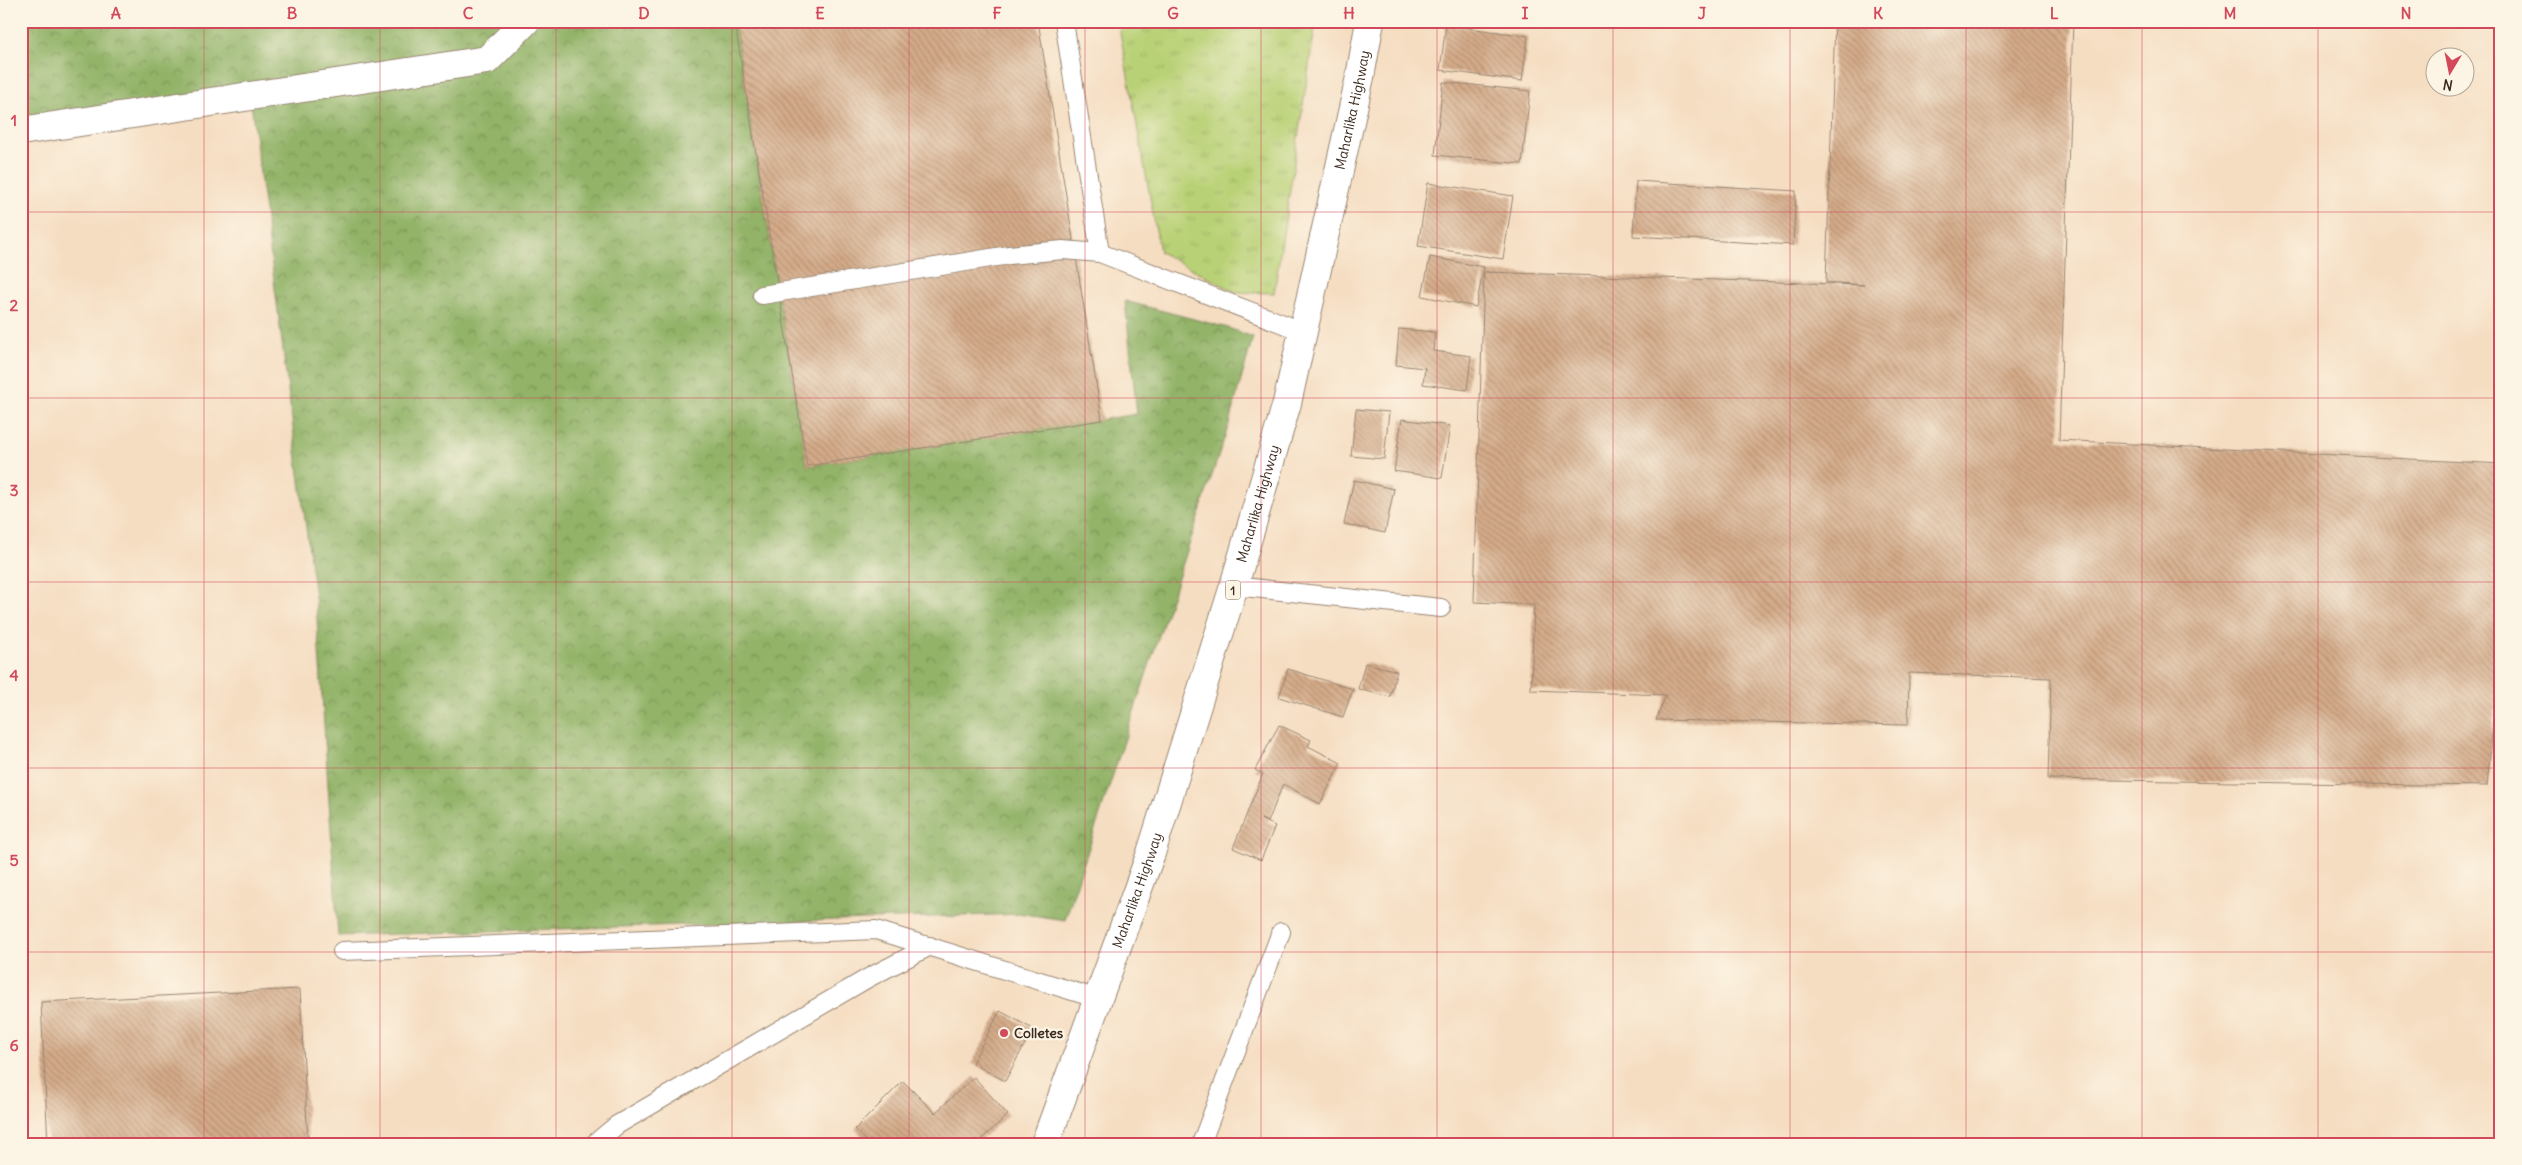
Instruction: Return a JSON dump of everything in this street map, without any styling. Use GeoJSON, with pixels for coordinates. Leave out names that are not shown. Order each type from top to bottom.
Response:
{"type":"FeatureCollection","features":[{"type":"Feature","properties":{"kind":"main road"},"geometry":{"type":"LineString","coordinates":[[21,131],[487,60],[526,21]]}},
{"type":"Feature","properties":{"kind":"main road","name":"Maharlika Highway"},"geometry":{"type":"LineString","coordinates":[[1045,1144],[1151,853],[1234,586],[1287,403],[1360,77],[1370,21]]}},
{"type":"Feature","properties":{"kind":"lane"},"geometry":{"type":"LineString","coordinates":[[1064,21],[1100,253]]}},
{"type":"Feature","properties":{"kind":"lane"},"geometry":{"type":"LineString","coordinates":[[762,295],[1009,255],[1062,250],[1100,253],[1304,332]]}},
{"type":"Feature","properties":{"kind":"lane"},"geometry":{"type":"LineString","coordinates":[[1234,586],[1441,608]]}},
{"type":"Feature","properties":{"kind":"lane"},"geometry":{"type":"LineString","coordinates":[[342,951],[876,930],[1098,999]]}},
{"type":"Feature","properties":{"kind":"lane"},"geometry":{"type":"LineString","coordinates":[[1201,1144],[1281,932]]}},
{"type":"Feature","properties":{"kind":"lane"},"geometry":{"type":"LineString","coordinates":[[594,1144],[634,1115],[868,978],[930,946]]}},
{"type":"Feature","properties":{"kind":"green space"},"geometry":{"type":"Polygon","coordinates":[[[21,21],[734,21],[807,466],[1137,414],[1125,301],[1228,328],[1253,337],[1228,427],[1065,920],[1024,914],[338,936],[316,605],[249,88],[21,119],[21,21]]]}},
{"type":"Feature","properties":{"kind":"green space"},"geometry":{"type":"Polygon","coordinates":[[[1118,21],[1316,21],[1274,293],[1235,292],[1160,252],[1118,21]]]}},
{"type":"Feature","properties":{"kind":"building"},"geometry":{"type":"Polygon","coordinates":[[[792,21],[1038,21],[1102,420],[807,466],[736,30],[792,21]]]}},
{"type":"Feature","properties":{"kind":"building"},"geometry":{"type":"Polygon","coordinates":[[[1577,21],[1610,21],[1608,28],[1577,21]]]}},
{"type":"Feature","properties":{"kind":"building"},"geometry":{"type":"Polygon","coordinates":[[[1835,21],[2073,21],[2059,440],[2501,464],[2501,643],[2487,786],[2048,779],[2051,678],[1909,673],[1908,725],[1656,720],[1666,695],[1531,690],[1534,605],[1474,602],[1484,272],[1864,285],[1826,282],[1835,21]]]}},
{"type":"Feature","properties":{"kind":"building"},"geometry":{"type":"Polygon","coordinates":[[[1446,25],[1528,36],[1522,81],[1440,70],[1446,25]]]}},
{"type":"Feature","properties":{"kind":"building"},"geometry":{"type":"Polygon","coordinates":[[[1443,82],[1530,91],[1522,164],[1435,155],[1443,82]]]}},
{"type":"Feature","properties":{"kind":"building"},"geometry":{"type":"Polygon","coordinates":[[[1636,181],[1796,191],[1793,245],[1633,236],[1636,181]]]}},
{"type":"Feature","properties":{"kind":"building"},"geometry":{"type":"Polygon","coordinates":[[[1428,183],[1513,196],[1503,259],[1418,246],[1428,183]]]}},
{"type":"Feature","properties":{"kind":"building"},"geometry":{"type":"Polygon","coordinates":[[[1430,257],[1484,267],[1476,307],[1422,296],[1430,257]]]}},
{"type":"Feature","properties":{"kind":"building"},"geometry":{"type":"Polygon","coordinates":[[[1399,329],[1435,332],[1433,351],[1471,356],[1467,390],[1423,384],[1425,368],[1396,365],[1399,329]]]}},
{"type":"Feature","properties":{"kind":"building"},"geometry":{"type":"Polygon","coordinates":[[[1356,409],[1389,412],[1384,459],[1351,456],[1356,409]]]}},
{"type":"Feature","properties":{"kind":"building"},"geometry":{"type":"Polygon","coordinates":[[[1402,419],[1450,426],[1442,478],[1394,471],[1402,419]]]}},
{"type":"Feature","properties":{"kind":"building"},"geometry":{"type":"Polygon","coordinates":[[[1354,480],[1394,489],[1385,533],[1344,524],[1354,480]]]}},
{"type":"Feature","properties":{"kind":"building"},"geometry":{"type":"Polygon","coordinates":[[[1365,663],[1397,671],[1390,697],[1358,689],[1365,663]]]}},
{"type":"Feature","properties":{"kind":"building"},"geometry":{"type":"Polygon","coordinates":[[[1288,669],[1353,689],[1343,717],[1279,697],[1288,669]]]}},
{"type":"Feature","properties":{"kind":"building"},"geometry":{"type":"Polygon","coordinates":[[[1279,725],[1311,740],[1308,746],[1341,763],[1320,804],[1283,784],[1268,822],[1261,819],[1275,826],[1261,860],[1233,848],[1263,774],[1255,770],[1279,725]]]}},
{"type":"Feature","properties":{"kind":"building"},"geometry":{"type":"Polygon","coordinates":[[[300,989],[308,1144],[48,1144],[41,1002],[300,989]]]}},
{"type":"Feature","properties":{"kind":"building"},"geometry":{"type":"Polygon","coordinates":[[[1000,1011],[1033,1029],[1005,1081],[972,1063],[1000,1011]]]}},
{"type":"Feature","properties":{"kind":"building"},"geometry":{"type":"Polygon","coordinates":[[[974,1077],[1008,1115],[976,1144],[955,1144],[951,1139],[947,1144],[869,1144],[855,1129],[903,1081],[935,1113],[974,1077]]]}},
{"type":"Feature","properties":{"kind":"place","name":"Colletes"},"geometry":{"type":"Point","coordinates":[1004,1033]}}]}
